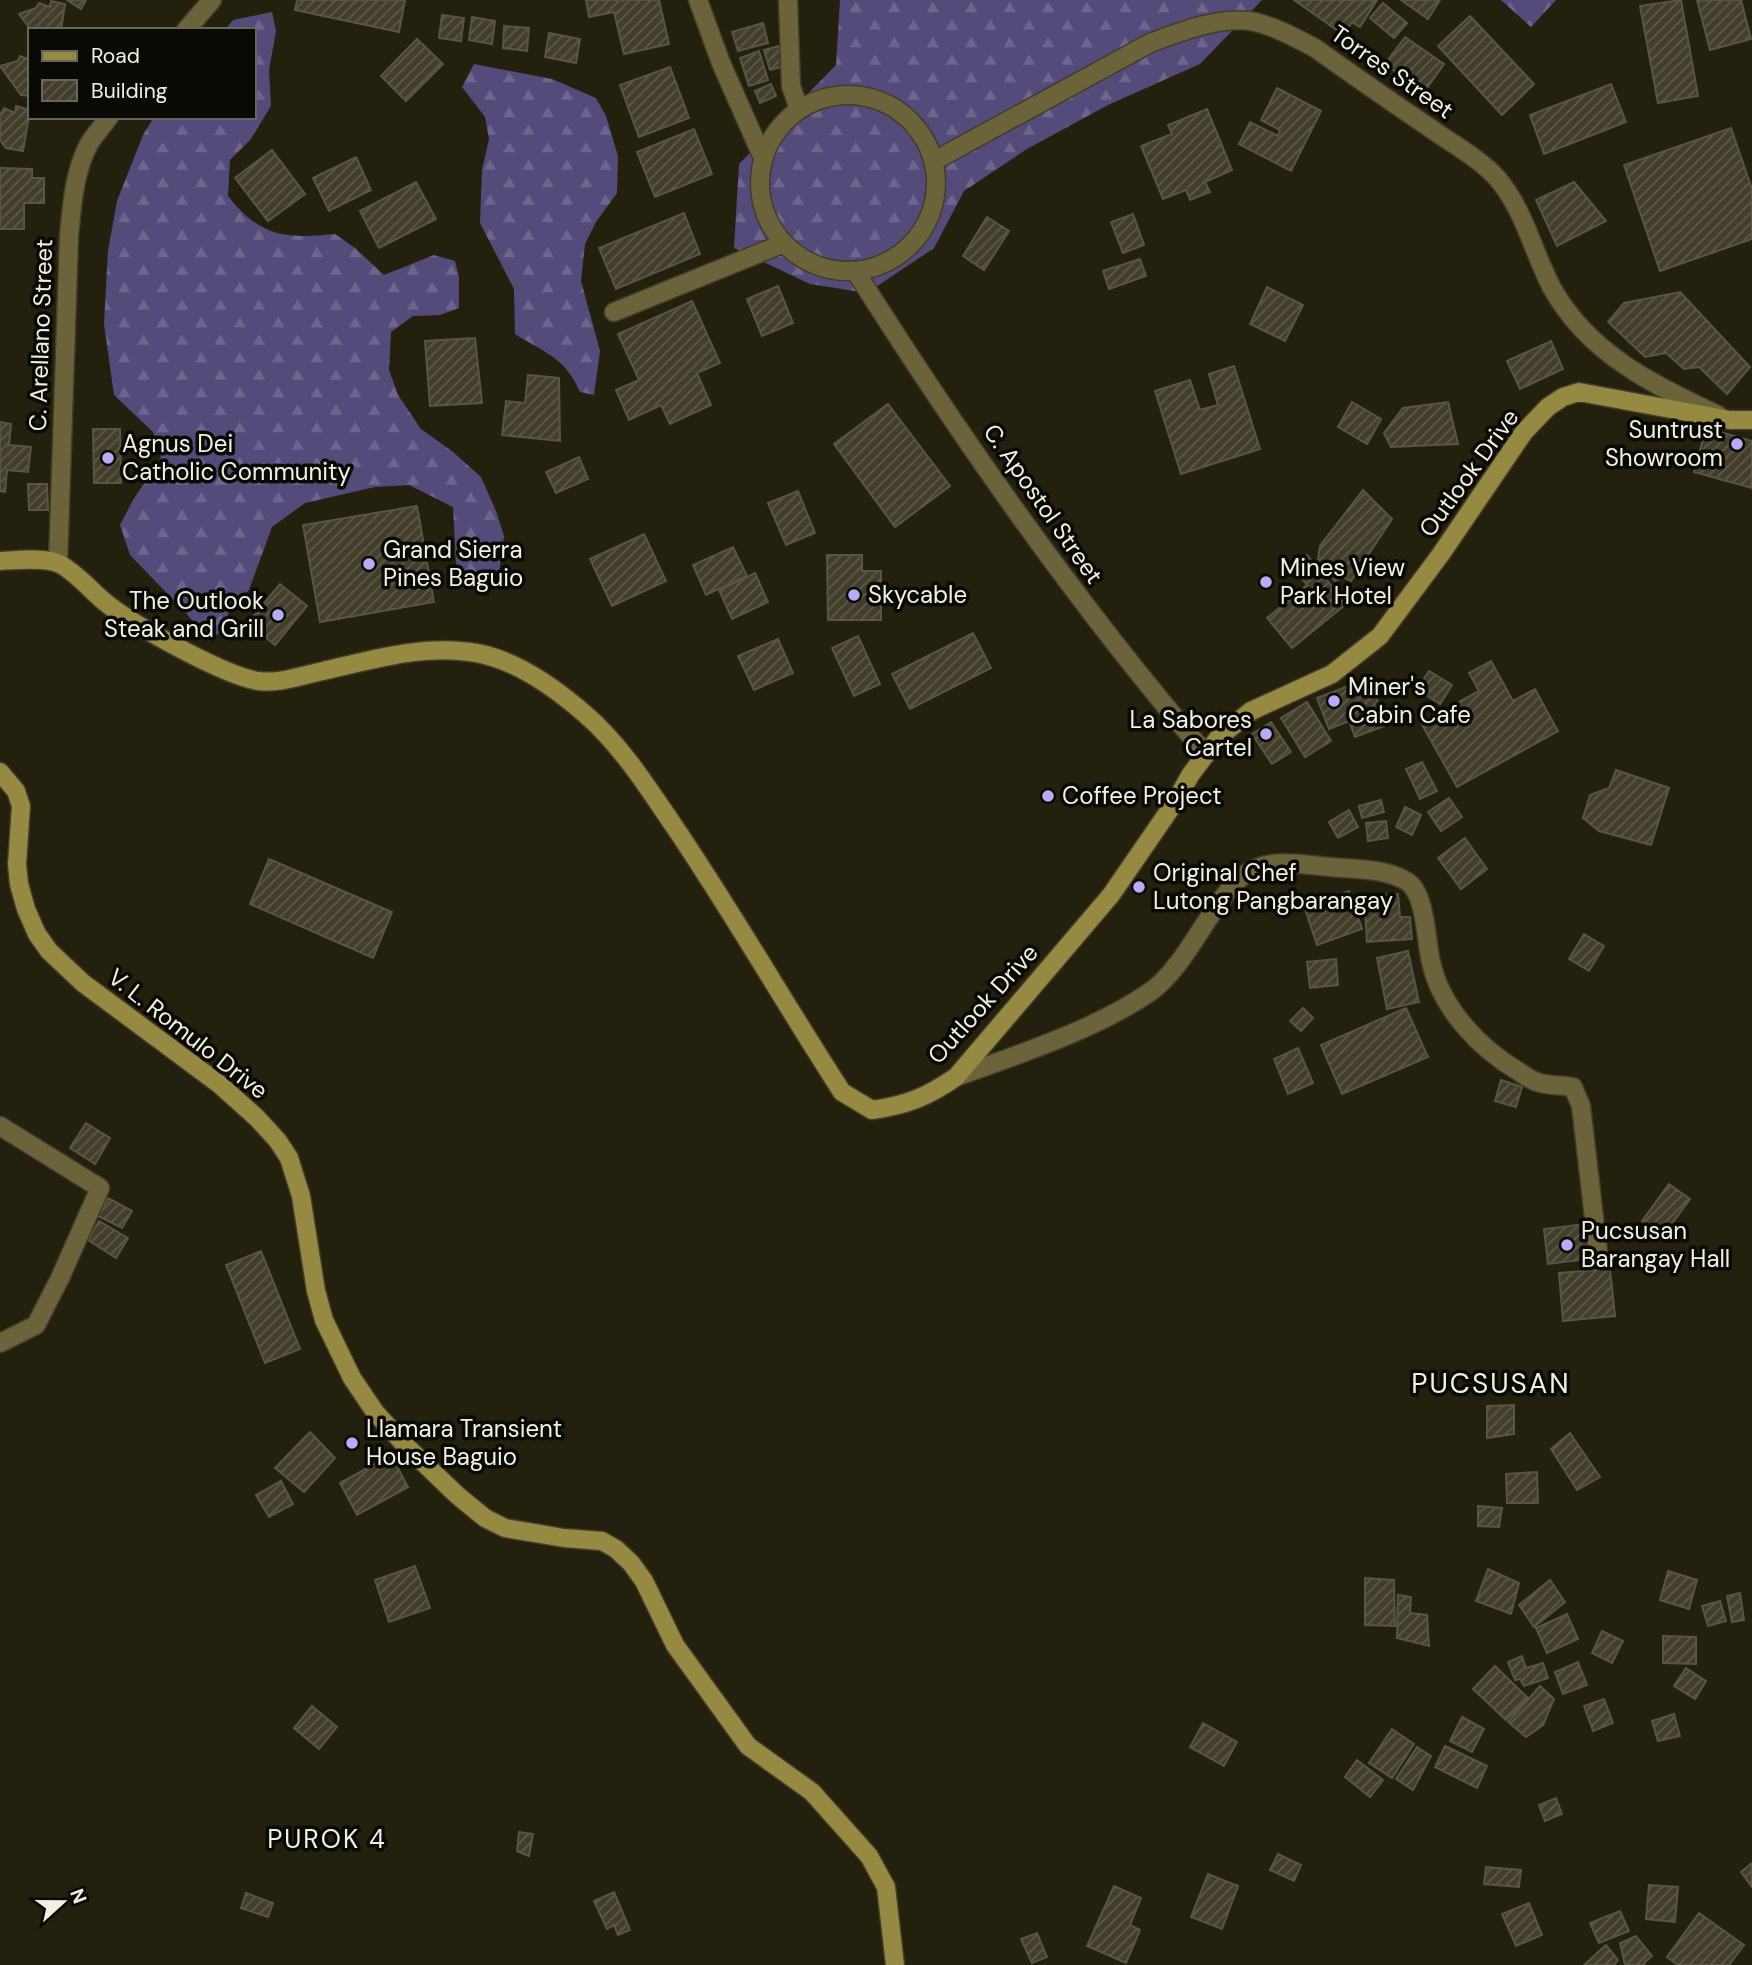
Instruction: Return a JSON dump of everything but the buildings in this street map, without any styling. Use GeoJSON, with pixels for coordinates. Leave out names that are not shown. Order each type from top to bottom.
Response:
{"type":"FeatureCollection","features":[{"type":"Feature","properties":{"kind":"street"},"geometry":{"type":"LineString","coordinates":[[188,28],[212,0]]}},
{"type":"Feature","properties":{"kind":"street"},"geometry":{"type":"LineString","coordinates":[[698,0],[721,63],[763,158]]}},
{"type":"Feature","properties":{"kind":"street"},"geometry":{"type":"LineString","coordinates":[[788,0],[791,86],[799,109]]}},
{"type":"Feature","properties":{"kind":"street","name":"Torres Street"},"geometry":{"type":"LineString","coordinates":[[934,161],[1150,43],[1181,31],[1254,22],[1315,48],[1490,171],[1513,202],[1552,286],[1572,320],[1596,344],[1626,367],[1662,389],[1730,420]]}},
{"type":"Feature","properties":{"kind":"street"},"geometry":{"type":"LineString","coordinates":[[830,96],[864,96],[895,108],[920,131],[934,161],[936,200],[921,235],[893,261],[856,272],[829,271],[804,261],[782,244],[766,218],[759,188],[763,158],[771,139],[783,122],[799,109],[830,96]]}},
{"type":"Feature","properties":{"kind":"street","name":"C. Arellano Street"},"geometry":{"type":"LineString","coordinates":[[58,563],[64,319],[70,225],[80,167],[90,143],[108,119]]}},
{"type":"Feature","properties":{"kind":"street"},"geometry":{"type":"LineString","coordinates":[[614,312],[782,244]]}},
{"type":"Feature","properties":{"kind":"street","name":"C. Apostol Street"},"geometry":{"type":"LineString","coordinates":[[856,272],[922,375],[1071,588],[1146,684],[1205,753]]}},
{"type":"Feature","properties":{"kind":"street","name":"Outlook Drive"},"geometry":{"type":"LineString","coordinates":[[58,563],[107,604],[138,624],[216,666],[259,681],[288,679],[414,652],[438,650],[472,652],[506,662],[544,683],[586,714],[647,786],[718,891],[842,1092],[872,1110],[909,1103],[934,1092],[956,1077],[1111,895],[1205,753],[1219,737],[1251,711],[1332,674],[1380,636],[1441,554],[1524,432],[1548,407],[1563,397],[1579,393],[1730,420],[1752,420]]}},
{"type":"Feature","properties":{"kind":"street"},"geometry":{"type":"LineString","coordinates":[[0,561],[33,560],[58,563]]}},
{"type":"Feature","properties":{"kind":"street","name":"V. L. Romulo Drive"},"geometry":{"type":"LineString","coordinates":[[0,772],[16,791],[21,806],[17,864],[19,884],[37,934],[49,951],[83,983],[219,1084],[257,1118],[289,1158],[302,1196],[316,1291],[324,1320],[352,1378],[374,1412],[423,1462],[485,1518],[505,1528],[602,1541],[631,1563],[644,1581],[675,1645],[748,1746],[812,1792],[869,1856],[886,1887],[895,1965]]}},
{"type":"Feature","properties":{"kind":"street"},"geometry":{"type":"LineString","coordinates":[[956,1077],[1031,1050],[1084,1027],[1151,991],[1181,962],[1231,888],[1255,868],[1287,863],[1366,870],[1392,876],[1409,883],[1418,896],[1438,984],[1479,1044],[1536,1082],[1573,1087],[1581,1106],[1598,1252]]}},
{"type":"Feature","properties":{"kind":"street"},"geometry":{"type":"LineString","coordinates":[[0,1126],[100,1188],[36,1325],[0,1343]]}},
{"type":"Feature","properties":{"kind":"green space"},"geometry":{"type":"Polygon","coordinates":[[[840,0],[1262,0],[1200,64],[1108,105],[1027,149],[964,191],[934,248],[867,293],[810,284],[734,248],[739,164],[836,65],[840,0]]]}},
{"type":"Feature","properties":{"kind":"green space"},"geometry":{"type":"Polygon","coordinates":[[[1501,0],[1556,0],[1531,27],[1501,0]]]}},
{"type":"Feature","properties":{"kind":"green space"},"geometry":{"type":"Polygon","coordinates":[[[272,12],[276,31],[269,70],[271,106],[250,140],[230,160],[228,196],[251,220],[275,232],[302,236],[335,234],[384,275],[434,255],[455,261],[459,277],[459,308],[440,315],[413,316],[391,332],[389,370],[398,395],[421,429],[481,477],[504,536],[498,580],[460,589],[453,507],[409,485],[375,487],[305,503],[272,527],[249,590],[231,607],[222,631],[208,641],[186,613],[130,555],[120,525],[161,458],[153,432],[114,395],[104,324],[108,251],[117,201],[143,135],[153,119],[256,119],[256,28],[227,28],[233,20],[272,12]]]}},
{"type":"Feature","properties":{"kind":"green space"},"geometry":{"type":"Polygon","coordinates":[[[474,64],[552,79],[596,98],[606,116],[618,156],[617,193],[596,222],[585,244],[581,281],[600,351],[594,395],[580,392],[561,363],[515,334],[514,289],[480,223],[482,170],[489,139],[485,117],[462,87],[474,64]]]}},
{"type":"Feature","properties":{"kind":"place","name":"Suntrust Showroom"},"geometry":{"type":"Point","coordinates":[1737,444]}},
{"type":"Feature","properties":{"kind":"place","name":"Agnus Dei Catholic Community"},"geometry":{"type":"Point","coordinates":[108,458]}},
{"type":"Feature","properties":{"kind":"place","name":"Grand Sierra Pines Baguio"},"geometry":{"type":"Point","coordinates":[369,564]}},
{"type":"Feature","properties":{"kind":"place","name":"Mines View Park Hotel"},"geometry":{"type":"Point","coordinates":[1266,582]}},
{"type":"Feature","properties":{"kind":"place","name":"Skycable"},"geometry":{"type":"Point","coordinates":[854,595]}},
{"type":"Feature","properties":{"kind":"place","name":"The Outlook Steak and Grill"},"geometry":{"type":"Point","coordinates":[278,615]}},
{"type":"Feature","properties":{"kind":"place","name":"Miner's Cabin Cafe"},"geometry":{"type":"Point","coordinates":[1334,701]}},
{"type":"Feature","properties":{"kind":"place","name":"La Sabores Cartel"},"geometry":{"type":"Point","coordinates":[1266,734]}},
{"type":"Feature","properties":{"kind":"place","name":"Coffee Project"},"geometry":{"type":"Point","coordinates":[1048,796]}},
{"type":"Feature","properties":{"kind":"place","name":"Original Chef Lutong Pangbarangay"},"geometry":{"type":"Point","coordinates":[1139,887]}},
{"type":"Feature","properties":{"kind":"place","name":"Pucsusan Barangay Hall"},"geometry":{"type":"Point","coordinates":[1567,1245]}},
{"type":"Feature","properties":{"kind":"place","name":"Llamara Transient House Baguio"},"geometry":{"type":"Point","coordinates":[352,1443]}},
{"type":"Feature","properties":{"kind":"district","name":"PUCSUSAN"},"geometry":{"type":"Point","coordinates":[1491,1383]}},
{"type":"Feature","properties":{"kind":"district","name":"PUROK 4"},"geometry":{"type":"Point","coordinates":[327,1839]}}]}
